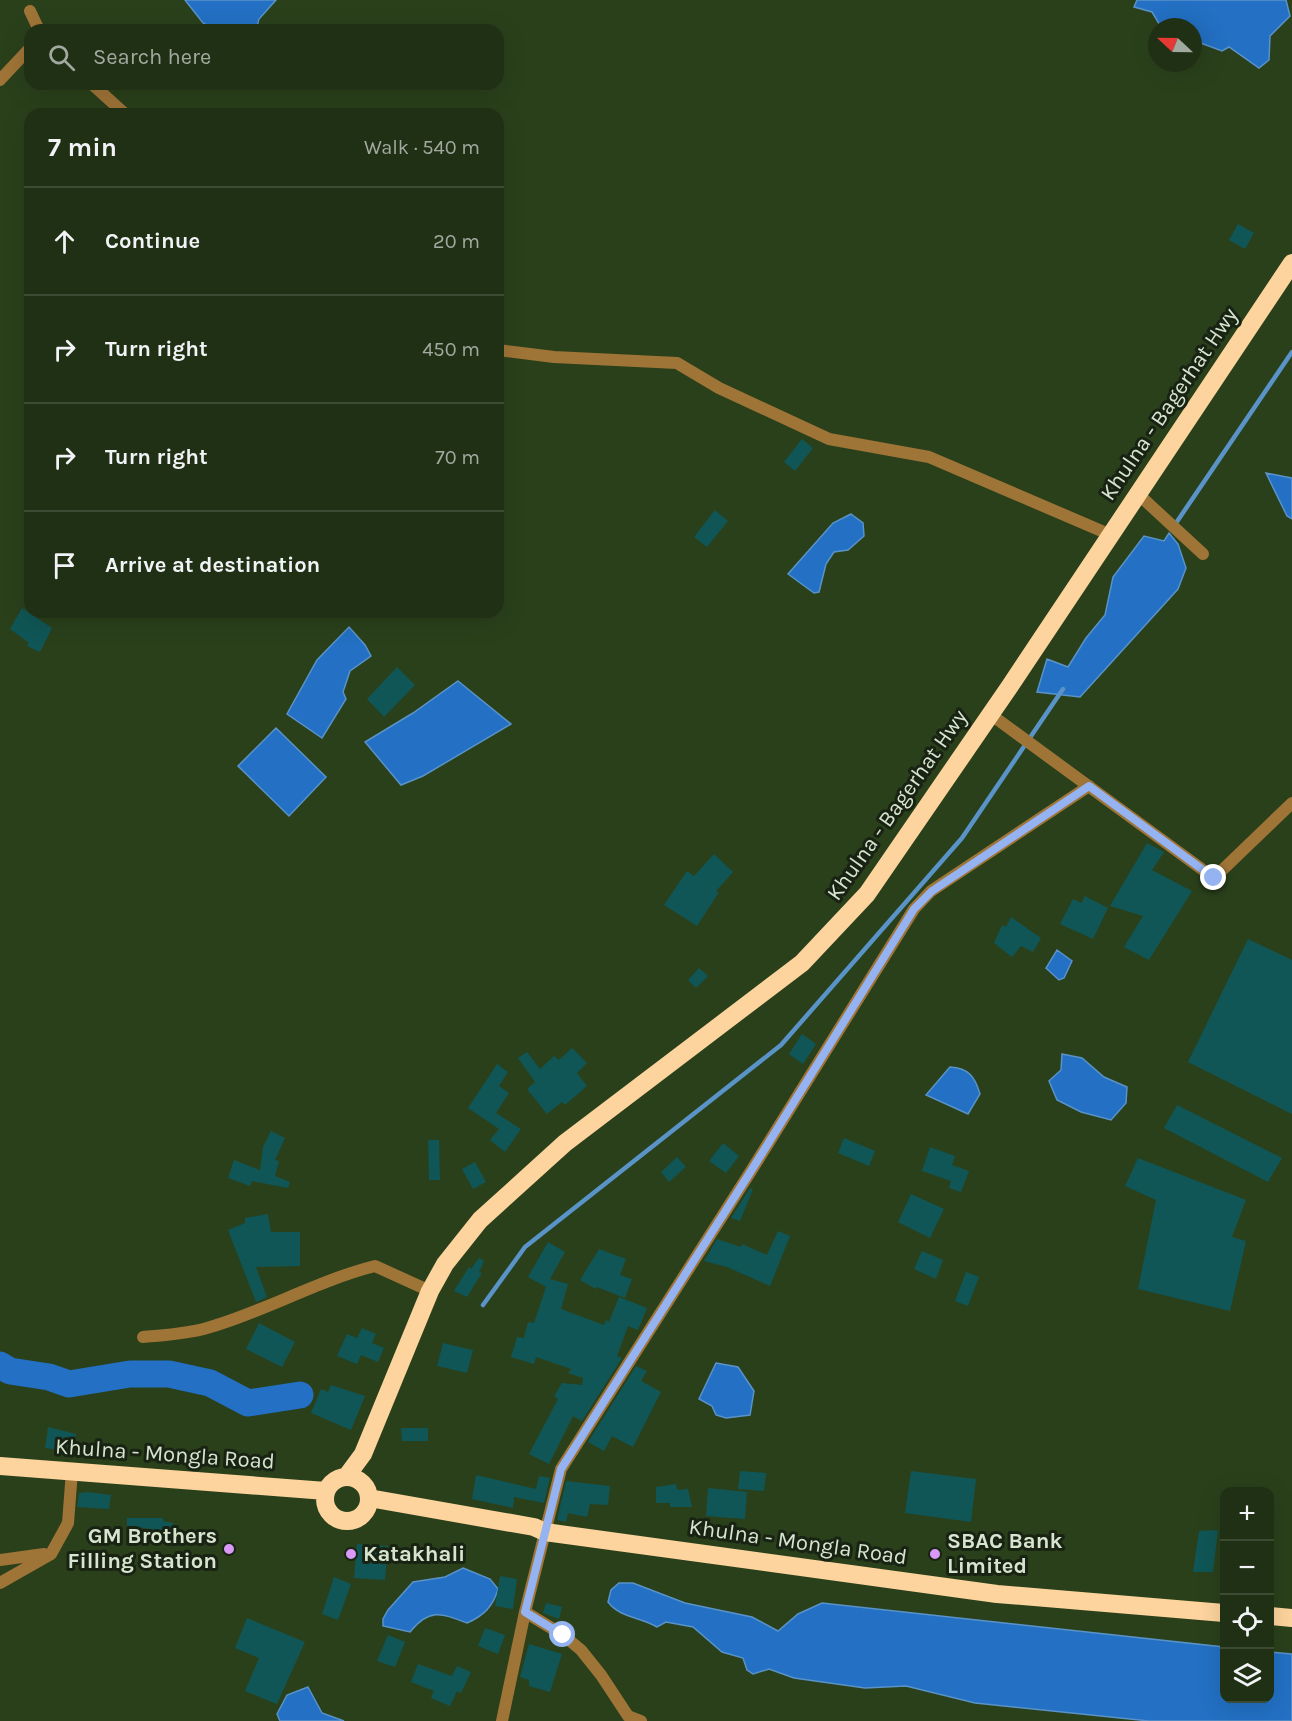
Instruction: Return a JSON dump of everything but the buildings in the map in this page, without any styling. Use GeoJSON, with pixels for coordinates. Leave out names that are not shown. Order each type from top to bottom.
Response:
{"type":"FeatureCollection","features":[{"type":"Feature","properties":{"kind":"highway","name":"Khulna - Bagerhat Hwy"},"geometry":{"type":"LineString","coordinates":[[361,1492],[363,1454],[373,1426],[430,1290],[445,1264],[480,1220],[566,1143],[802,963],[867,894],[1111,535],[1292,262]]}},
{"type":"Feature","properties":{"kind":"highway","name":"Khulna - Mongla Road"},"geometry":{"type":"LineString","coordinates":[[0,1466],[155,1480],[167,1477],[325,1496]]}},
{"type":"Feature","properties":{"kind":"highway"},"geometry":{"type":"LineString","coordinates":[[331,1484],[361,1492],[352,1521],[340,1521],[327,1511],[325,1496],[331,1484]]}},
{"type":"Feature","properties":{"kind":"highway","name":"Khulna - Mongla Road"},"geometry":{"type":"LineString","coordinates":[[361,1492],[534,1527],[545,1532],[997,1594],[1220,1613]]}},
{"type":"Feature","properties":{"kind":"highway"},"geometry":{"type":"LineString","coordinates":[[1274,1616],[1292,1618]]}},
{"type":"Feature","properties":{"kind":"street"},"geometry":{"type":"LineString","coordinates":[[30,11],[36,24]]}},
{"type":"Feature","properties":{"kind":"street"},"geometry":{"type":"LineString","coordinates":[[0,80],[24,54]]}},
{"type":"Feature","properties":{"kind":"street"},"geometry":{"type":"LineString","coordinates":[[99,90],[118,108]]}},
{"type":"Feature","properties":{"kind":"street"},"geometry":{"type":"LineString","coordinates":[[504,351],[554,357],[676,363],[719,388],[829,440],[929,457],[1111,535]]}},
{"type":"Feature","properties":{"kind":"street"},"geometry":{"type":"LineString","coordinates":[[1138,494],[1203,554]]}},
{"type":"Feature","properties":{"kind":"street"},"geometry":{"type":"LineString","coordinates":[[990,714],[1214,878],[1292,803]]}},
{"type":"Feature","properties":{"kind":"street"},"geometry":{"type":"LineString","coordinates":[[502,1721],[525,1612],[561,1469],[751,1171],[914,909],[932,891],[1089,786]]}},
{"type":"Feature","properties":{"kind":"street"},"geometry":{"type":"LineString","coordinates":[[143,1337],[205,1329],[246,1315],[296,1292],[375,1266],[430,1290]]}},
{"type":"Feature","properties":{"kind":"street"},"geometry":{"type":"LineString","coordinates":[[0,1582],[51,1554],[68,1523],[72,1471]]}},
{"type":"Feature","properties":{"kind":"street"},"geometry":{"type":"LineString","coordinates":[[0,1560],[51,1554]]}},
{"type":"Feature","properties":{"kind":"street"},"geometry":{"type":"LineString","coordinates":[[525,1612],[563,1635],[580,1650],[601,1675],[628,1716],[641,1721]]}},
{"type":"Feature","properties":{"kind":"water"},"geometry":{"type":"Polygon","coordinates":[[[185,0],[276,0],[259,19],[258,24],[203,23],[185,0]]]}},
{"type":"Feature","properties":{"kind":"water"},"geometry":{"type":"Polygon","coordinates":[[[1137,0],[1286,0],[1290,16],[1270,36],[1269,60],[1259,68],[1229,47],[1222,51],[1202,44],[1202,18],[1156,18],[1152,12],[1134,7],[1137,0]]]}},
{"type":"Feature","properties":{"kind":"water"},"geometry":{"type":"Polygon","coordinates":[[[1266,473],[1292,478],[1292,519],[1287,516],[1266,473]]]}},
{"type":"Feature","properties":{"kind":"water"},"geometry":{"type":"Polygon","coordinates":[[[851,514],[863,523],[864,536],[848,550],[834,552],[826,564],[819,592],[814,593],[788,574],[833,523],[851,514]]]}},
{"type":"Feature","properties":{"kind":"water"},"geometry":{"type":"Polygon","coordinates":[[[1169,533],[1178,544],[1186,568],[1178,589],[1080,697],[1037,692],[1047,659],[1068,667],[1086,638],[1105,615],[1113,577],[1144,536],[1164,541],[1169,533]]]}},
{"type":"Feature","properties":{"kind":"water"},"geometry":{"type":"Polygon","coordinates":[[[349,627],[365,645],[371,656],[350,671],[343,692],[346,699],[322,738],[287,714],[317,660],[349,627]]]}},
{"type":"Feature","properties":{"kind":"water"},"geometry":{"type":"Polygon","coordinates":[[[458,681],[511,724],[423,776],[401,785],[365,742],[413,713],[458,681]]]}},
{"type":"Feature","properties":{"kind":"water"},"geometry":{"type":"Polygon","coordinates":[[[276,728],[326,777],[289,816],[238,766],[276,728]]]}},
{"type":"Feature","properties":{"kind":"water"},"geometry":{"type":"Polygon","coordinates":[[[1057,950],[1072,961],[1064,978],[1059,980],[1046,968],[1057,950]]]}},
{"type":"Feature","properties":{"kind":"water"},"geometry":{"type":"Polygon","coordinates":[[[1062,1054],[1082,1058],[1104,1077],[1127,1087],[1126,1103],[1111,1120],[1081,1112],[1057,1100],[1049,1081],[1061,1070],[1062,1054]]]}},
{"type":"Feature","properties":{"kind":"water"},"geometry":{"type":"Polygon","coordinates":[[[950,1067],[962,1069],[970,1074],[978,1088],[980,1094],[968,1114],[926,1095],[950,1067]]]}},
{"type":"Feature","properties":{"kind":"water"},"geometry":{"type":"Polygon","coordinates":[[[716,1363],[738,1367],[754,1391],[750,1415],[726,1418],[716,1415],[712,1406],[699,1399],[716,1363]]]}},
{"type":"Feature","properties":{"kind":"water"},"geometry":{"type":"Polygon","coordinates":[[[463,1568],[490,1579],[498,1589],[490,1606],[483,1614],[467,1623],[443,1615],[430,1616],[423,1619],[410,1632],[383,1626],[383,1619],[388,1610],[413,1582],[445,1577],[463,1568]]]}},
{"type":"Feature","properties":{"kind":"water"},"geometry":{"type":"Polygon","coordinates":[[[619,1583],[633,1583],[685,1603],[752,1617],[778,1631],[798,1614],[822,1603],[1220,1647],[1220,1703],[1274,1703],[1274,1652],[1292,1654],[1292,1721],[1149,1721],[975,1703],[906,1686],[865,1688],[794,1678],[769,1669],[753,1674],[747,1670],[743,1658],[722,1652],[693,1627],[666,1622],[657,1627],[618,1611],[608,1602],[611,1590],[619,1583]]]}},
{"type":"Feature","properties":{"kind":"water"},"geometry":{"type":"Polygon","coordinates":[[[308,1687],[322,1713],[344,1721],[280,1721],[277,1714],[287,1695],[308,1687]]]}},
{"type":"Feature","properties":{"kind":"waterway"},"geometry":{"type":"LineString","coordinates":[[1174,526],[1292,352]]}},
{"type":"Feature","properties":{"kind":"waterway"},"geometry":{"type":"LineString","coordinates":[[483,1305],[525,1247],[781,1045],[962,838],[1063,689]]}},
{"type":"Feature","properties":{"kind":"waterway"},"geometry":{"type":"LineString","coordinates":[[0,1365],[10,1371],[49,1377],[69,1384],[130,1374],[169,1374],[210,1383],[248,1403],[300,1395]]}},
{"type":"Feature","properties":{"kind":"place","name":"GM Brothers Filling Station"},"geometry":{"type":"Point","coordinates":[229,1549]}},
{"type":"Feature","properties":{"kind":"place","name":"Katakhali"},"geometry":{"type":"Point","coordinates":[351,1554]}},
{"type":"Feature","properties":{"kind":"place","name":"SBAC Bank Limited"},"geometry":{"type":"Point","coordinates":[935,1554]}},
{"type":"Feature","properties":{"kind":"route"},"geometry":{"type":"LineString","coordinates":[[563,1635],[525,1612],[561,1469],[751,1171],[914,909],[932,891],[1089,786],[1214,878]]}}]}
